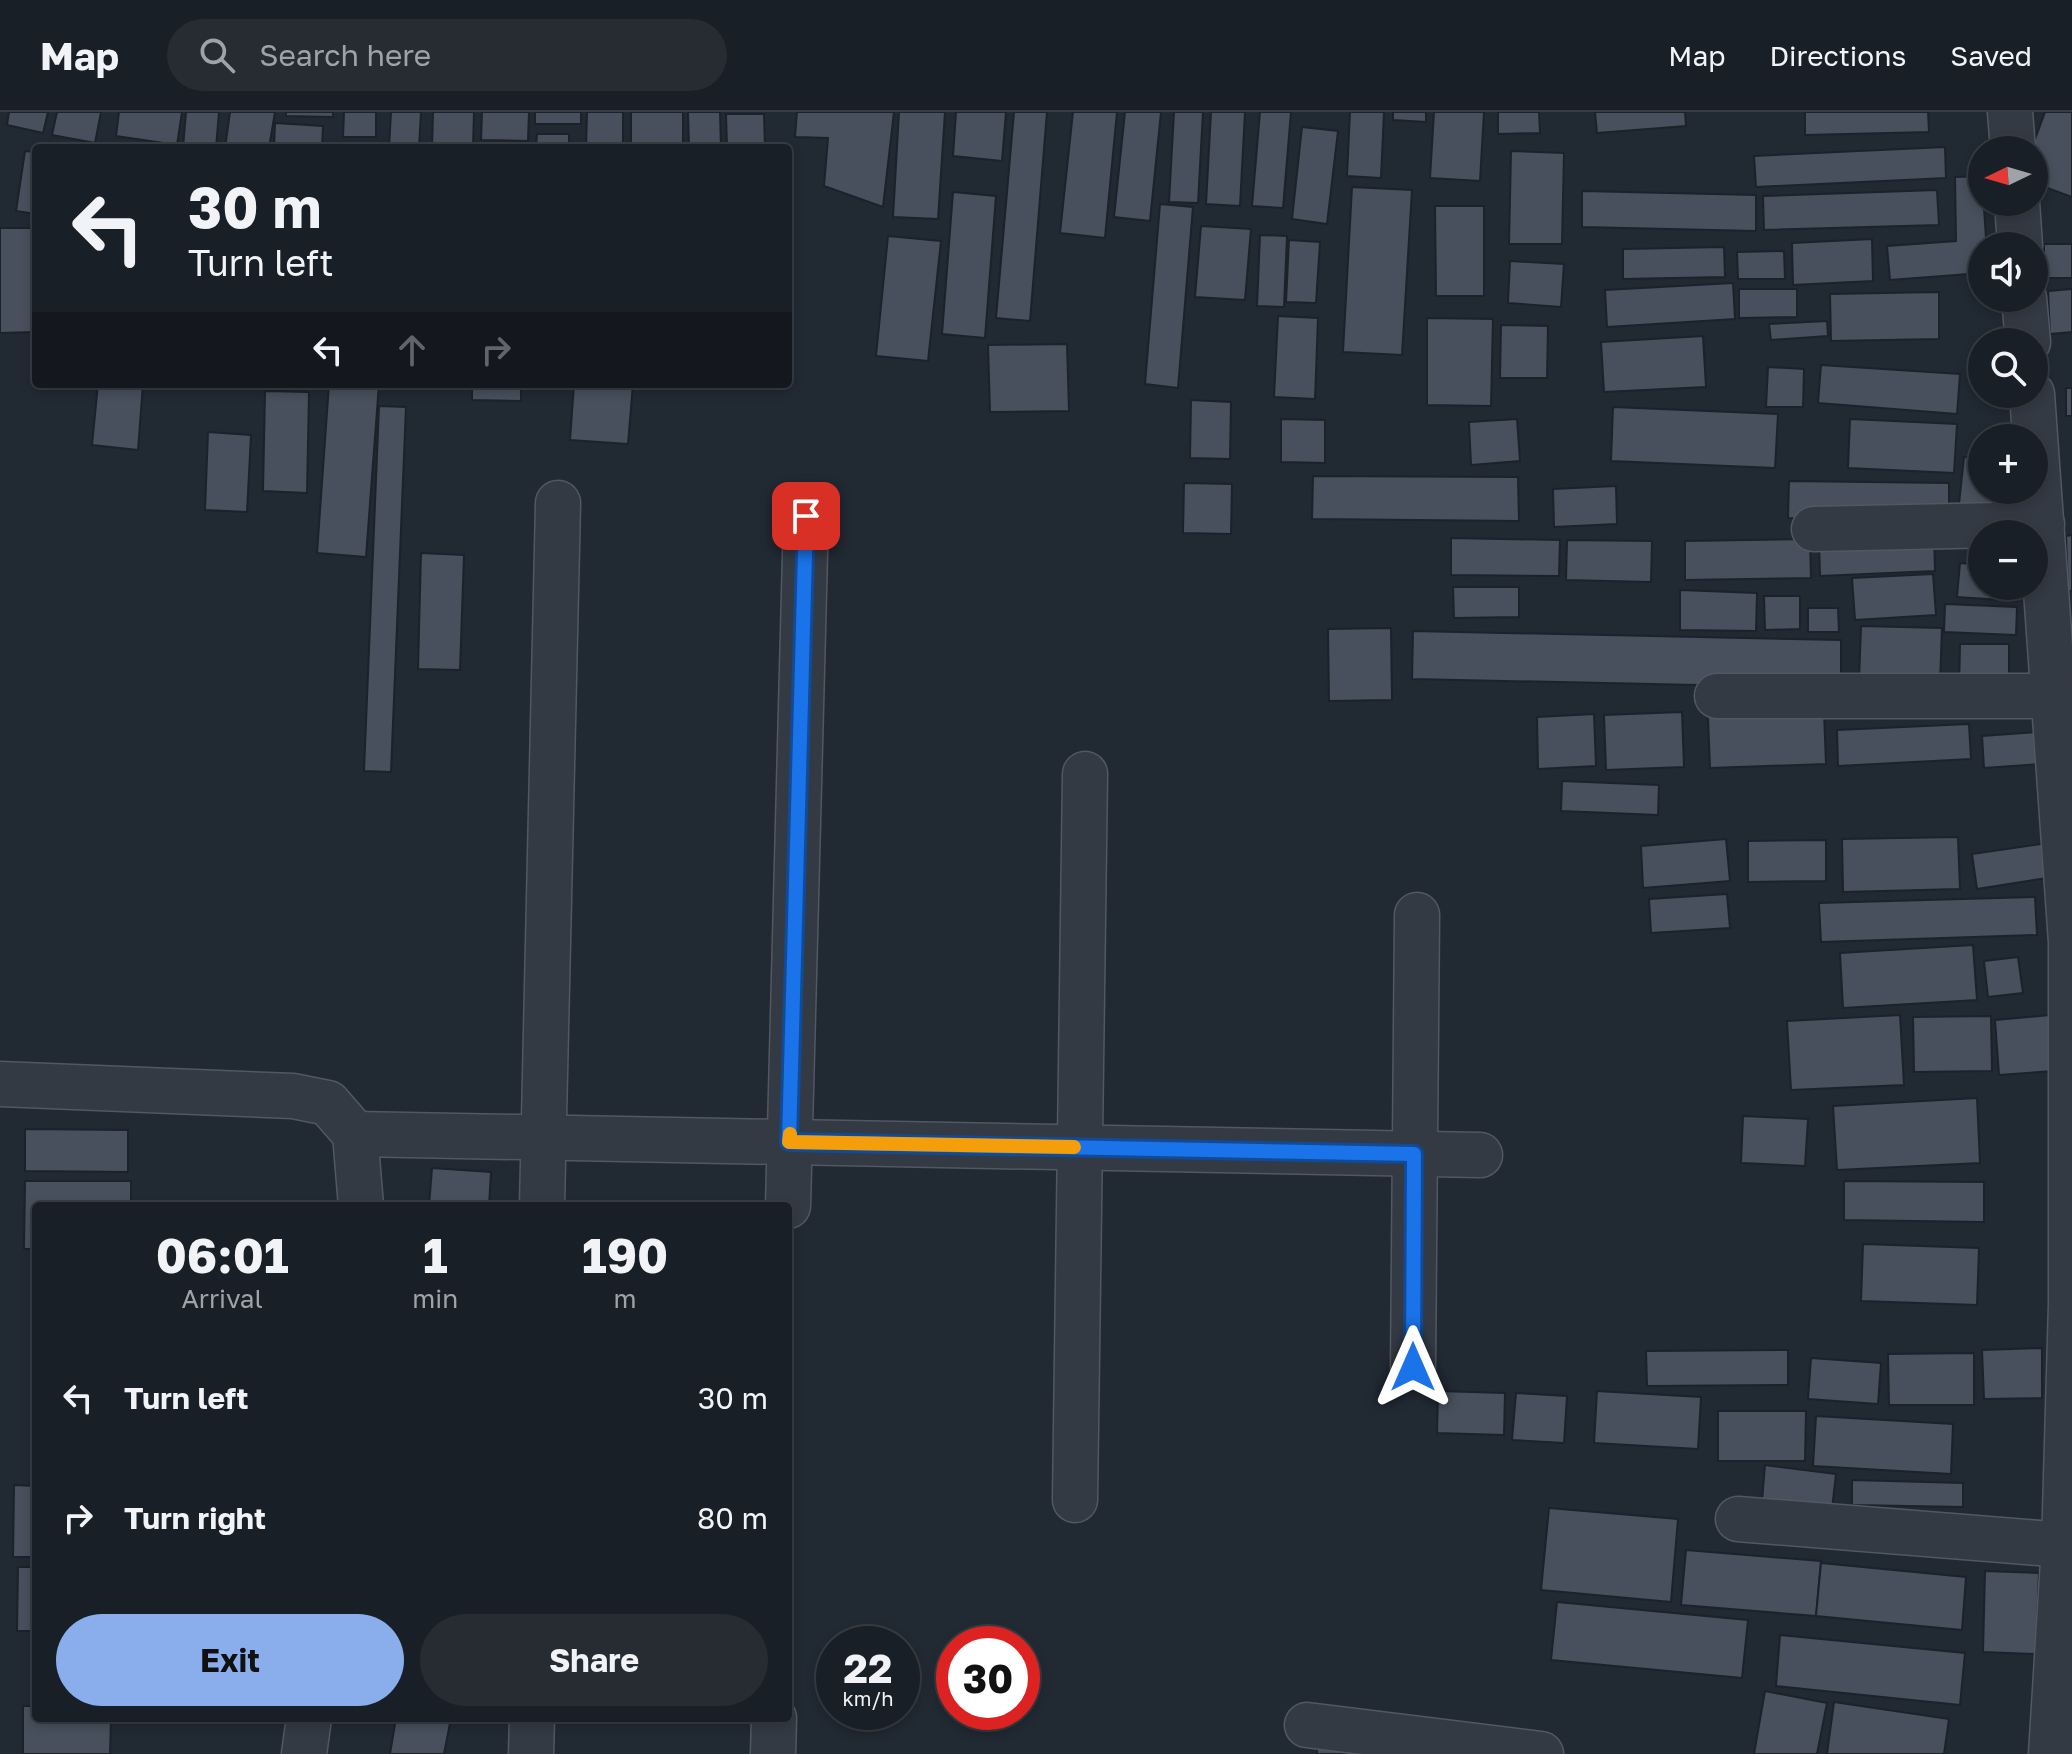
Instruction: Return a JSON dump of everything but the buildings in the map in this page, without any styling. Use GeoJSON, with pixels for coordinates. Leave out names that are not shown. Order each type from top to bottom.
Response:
{"type":"FeatureCollection","features":[{"type":"Feature","properties":{"kind":"street"},"geometry":{"type":"LineString","coordinates":[[2010,112],[2012,136]]}},
{"type":"Feature","properties":{"kind":"street"},"geometry":{"type":"LineString","coordinates":[[2033,408],[2042,520]]}},
{"type":"Feature","properties":{"kind":"street"},"geometry":{"type":"LineString","coordinates":[[542,1202],[558,503]]}},
{"type":"Feature","properties":{"kind":"street"},"geometry":{"type":"LineString","coordinates":[[788,1202],[806,516]]}},
{"type":"Feature","properties":{"kind":"street"},"geometry":{"type":"LineString","coordinates":[[1814,529],[1968,526]]}},
{"type":"Feature","properties":{"kind":"street"},"geometry":{"type":"LineString","coordinates":[[2048,600],[2055,696],[2065,751],[2072,942],[2071,1304],[2059,1737]]}},
{"type":"Feature","properties":{"kind":"street"},"geometry":{"type":"LineString","coordinates":[[1717,696],[2055,696]]}},
{"type":"Feature","properties":{"kind":"street"},"geometry":{"type":"LineString","coordinates":[[1075,1500],[1085,774]]}},
{"type":"Feature","properties":{"kind":"street"},"geometry":{"type":"LineString","coordinates":[[1413,1367],[1417,915]]}},
{"type":"Feature","properties":{"kind":"street"},"geometry":{"type":"LineString","coordinates":[[0,1084],[293,1096],[328,1103],[355,1134],[361,1202]]}},
{"type":"Feature","properties":{"kind":"street"},"geometry":{"type":"LineString","coordinates":[[355,1134],[1480,1155]]}},
{"type":"Feature","properties":{"kind":"street"},"geometry":{"type":"LineString","coordinates":[[1738,1519],[2064,1545]]}},
{"type":"Feature","properties":{"kind":"street"},"geometry":{"type":"LineString","coordinates":[[304,1754],[308,1722]]}},
{"type":"Feature","properties":{"kind":"street"},"geometry":{"type":"LineString","coordinates":[[531,1754],[532,1722]]}},
{"type":"Feature","properties":{"kind":"street"},"geometry":{"type":"LineString","coordinates":[[773,1754],[774,1722]]}},
{"type":"Feature","properties":{"kind":"street"},"geometry":{"type":"LineString","coordinates":[[1307,1725],[1541,1754]]}},
{"type":"Feature","properties":{"kind":"slow traffic"},"geometry":{"type":"LineString","coordinates":[[790,1134],[789,1142],[1074,1147]]}},
{"type":"Feature","properties":{"kind":"route"},"geometry":{"type":"LineString","coordinates":[[806,516],[789,1142],[1414,1154],[1413,1367]]}}]}
